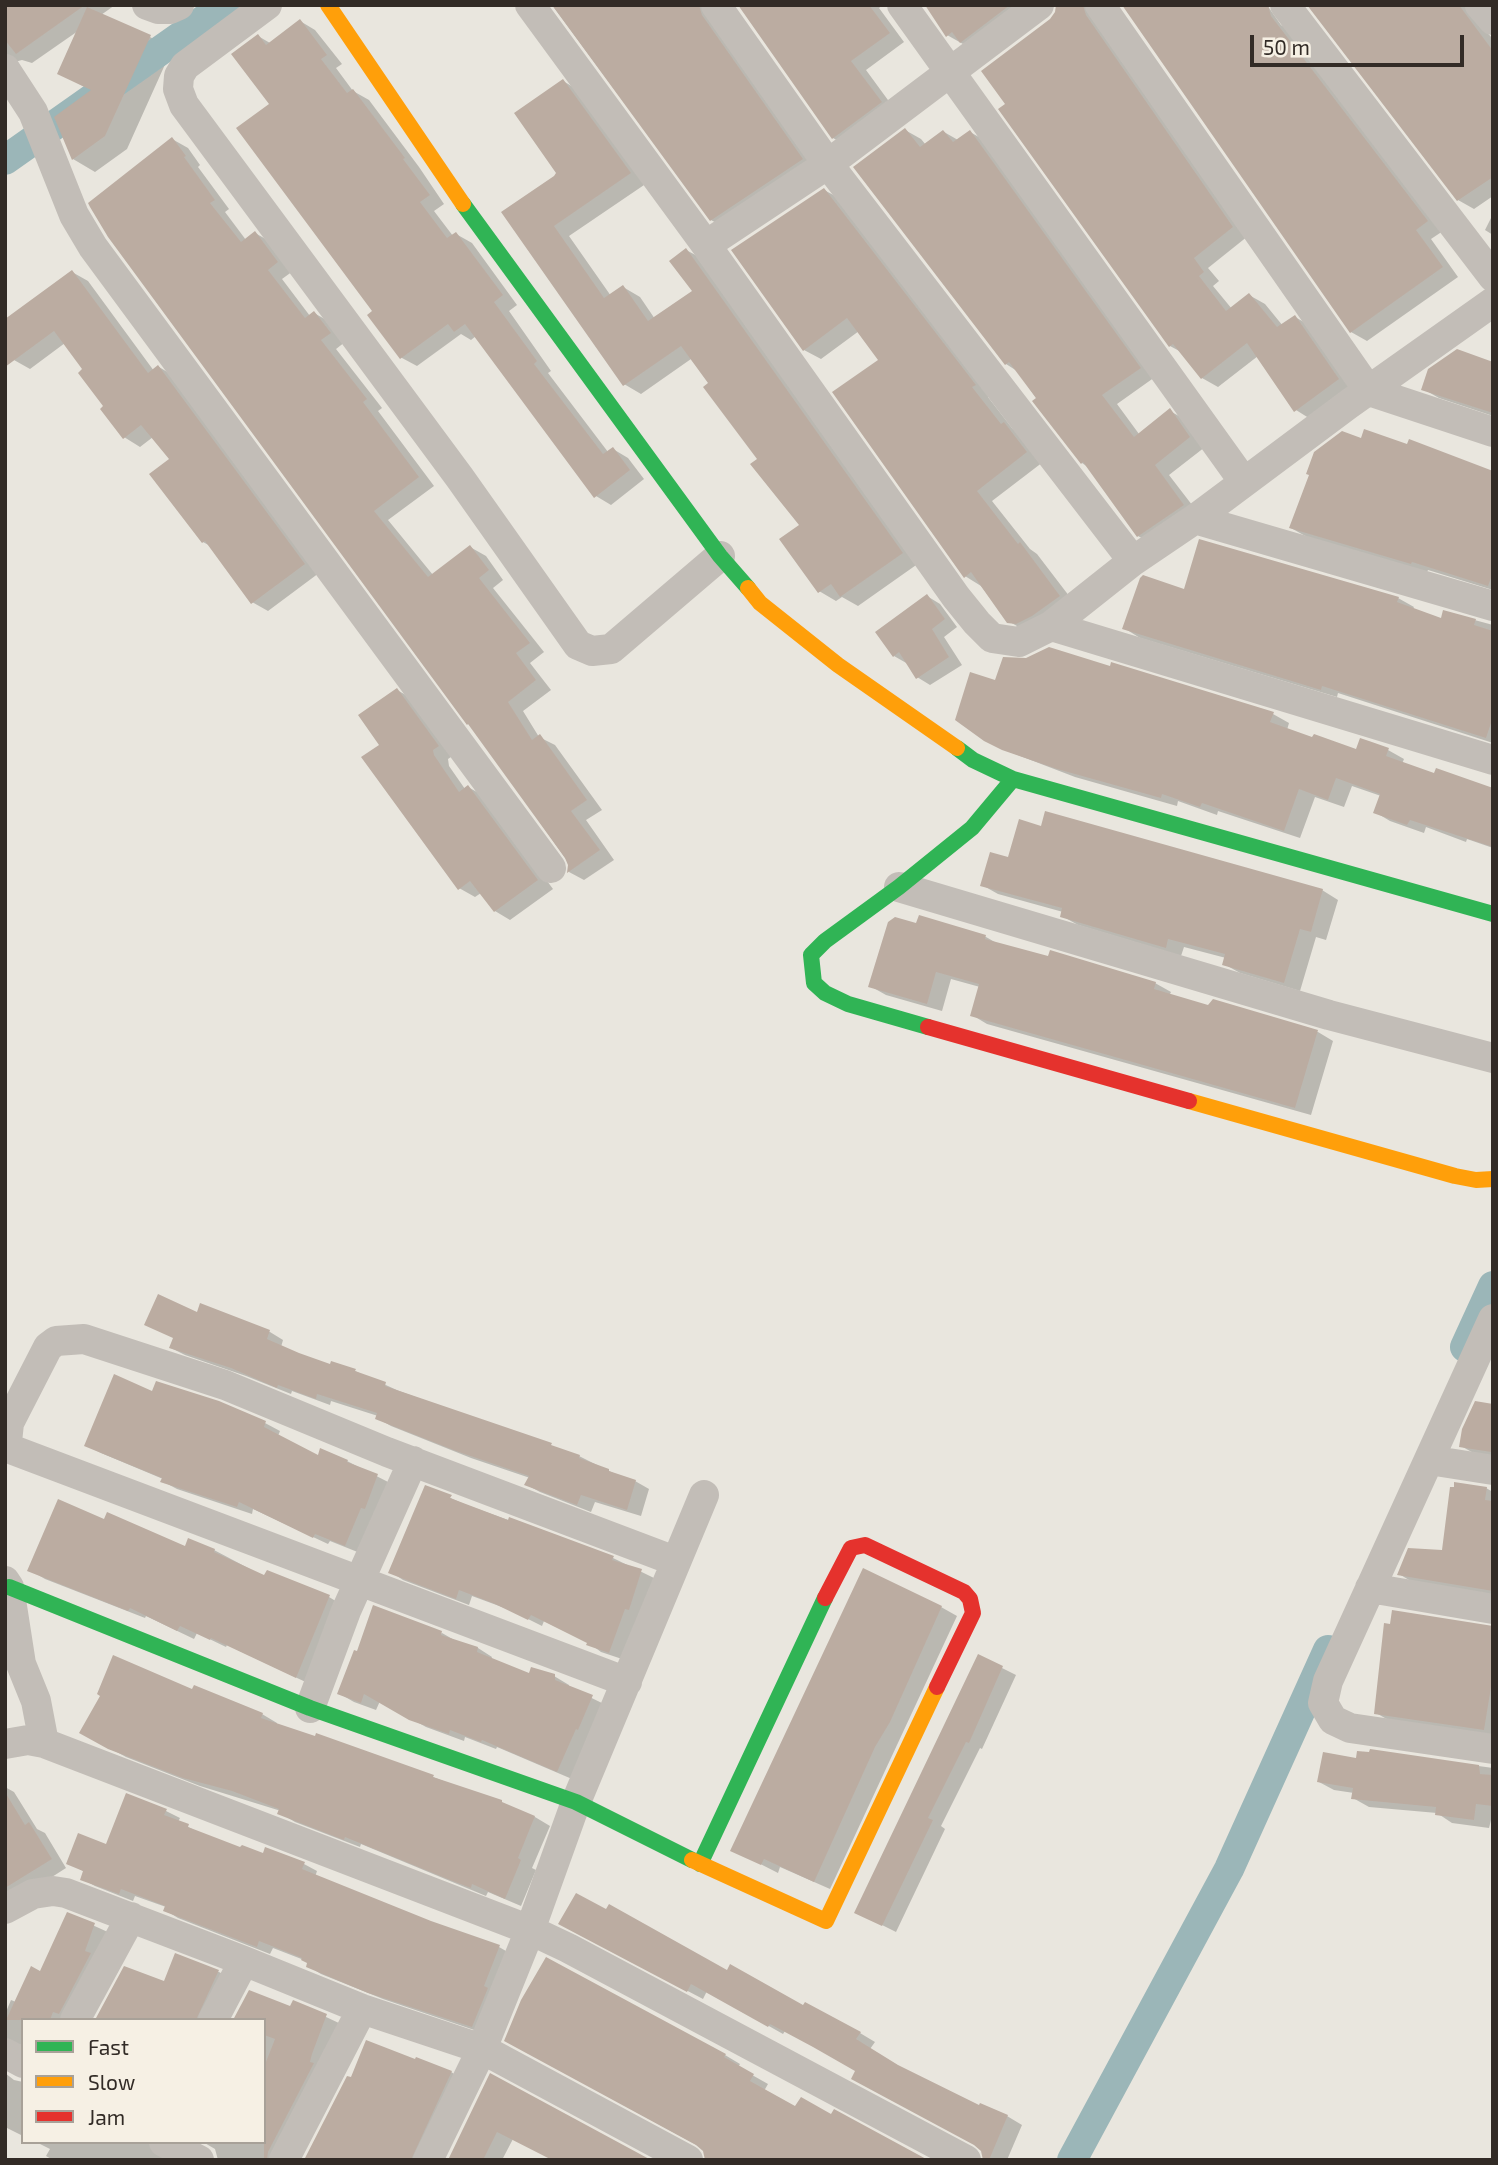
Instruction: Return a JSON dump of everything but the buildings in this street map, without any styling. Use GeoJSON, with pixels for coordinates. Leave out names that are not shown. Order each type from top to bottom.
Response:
{"type":"FeatureCollection","features":[{"type":"Feature","properties":{"kind":"street"},"geometry":{"type":"LineString","coordinates":[[147,5],[158,9],[170,9],[179,5]]}},
{"type":"Feature","properties":{"kind":"street"},"geometry":{"type":"LineString","coordinates":[[267,5],[185,66],[179,76],[178,89],[184,105],[460,478],[578,645],[592,651],[611,649],[720,556]]}},
{"type":"Feature","properties":{"kind":"street"},"geometry":{"type":"LineString","coordinates":[[328,5],[463,204],[720,556],[760,603],[838,666],[973,760],[1013,779],[1493,914]]}},
{"type":"Feature","properties":{"kind":"street"},"geometry":{"type":"LineString","coordinates":[[530,5],[977,623],[992,638],[1019,642],[1051,626],[1133,561],[1195,519],[1493,302]]}},
{"type":"Feature","properties":{"kind":"street"},"geometry":{"type":"LineString","coordinates":[[716,5],[828,164],[1133,561]]}},
{"type":"Feature","properties":{"kind":"street"},"geometry":{"type":"LineString","coordinates":[[902,5],[1244,482]]}},
{"type":"Feature","properties":{"kind":"street"},"geometry":{"type":"LineString","coordinates":[[706,245],[828,164],[1039,5]]}},
{"type":"Feature","properties":{"kind":"street"},"geometry":{"type":"LineString","coordinates":[[1100,5],[1369,391],[1493,432]]}},
{"type":"Feature","properties":{"kind":"street"},"geometry":{"type":"LineString","coordinates":[[1285,5],[1493,277]]}},
{"type":"Feature","properties":{"kind":"street"},"geometry":{"type":"LineString","coordinates":[[1480,5],[1493,20]]}},
{"type":"Feature","properties":{"kind":"street"},"geometry":{"type":"LineString","coordinates":[[5,69],[33,112],[74,215],[93,247],[551,868]]}},
{"type":"Feature","properties":{"kind":"street"},"geometry":{"type":"LineString","coordinates":[[1195,519],[1493,607]]}},
{"type":"Feature","properties":{"kind":"street"},"geometry":{"type":"LineString","coordinates":[[1051,626],[1493,760]]}},
{"type":"Feature","properties":{"kind":"street"},"geometry":{"type":"LineString","coordinates":[[1013,779],[972,828],[899,887],[825,941],[811,955],[814,983],[825,993],[848,1004],[1455,1176],[1493,1180]]}},
{"type":"Feature","properties":{"kind":"street"},"geometry":{"type":"LineString","coordinates":[[899,887],[1329,1015],[1493,1058]]}},
{"type":"Feature","properties":{"kind":"street"},"geometry":{"type":"LineString","coordinates":[[1491,1327],[1324,1694],[1326,1712],[1333,1720],[1350,1728],[1493,1749]]}},
{"type":"Feature","properties":{"kind":"street"},"geometry":{"type":"LineString","coordinates":[[627,1682],[359,1579],[9,1455],[9,1423],[48,1347],[56,1341],[84,1339],[225,1385],[413,1461],[675,1561]]}},
{"type":"Feature","properties":{"kind":"street"},"geometry":{"type":"LineString","coordinates":[[1429,1460],[1493,1470]]}},
{"type":"Feature","properties":{"kind":"street"},"geometry":{"type":"LineString","coordinates":[[310,1707],[359,1579],[413,1461]]}},
{"type":"Feature","properties":{"kind":"street"},"geometry":{"type":"LineString","coordinates":[[428,2160],[482,2049],[530,1930],[576,1802],[704,1495]]}},
{"type":"Feature","properties":{"kind":"street"},"geometry":{"type":"LineString","coordinates":[[7,1584],[310,1707],[576,1802],[700,1864],[826,1921],[973,1613],[970,1599],[964,1592],[865,1545],[851,1548],[839,1568],[700,1864]]}},
{"type":"Feature","properties":{"kind":"street"},"geometry":{"type":"LineString","coordinates":[[7,1584],[21,1664],[36,1700],[44,1743]]}},
{"type":"Feature","properties":{"kind":"street"},"geometry":{"type":"LineString","coordinates":[[1370,1588],[1493,1609]]}},
{"type":"Feature","properties":{"kind":"street"},"geometry":{"type":"LineString","coordinates":[[5,1744],[28,1740],[44,1743],[530,1930],[966,2160]]}},
{"type":"Feature","properties":{"kind":"street"},"geometry":{"type":"LineString","coordinates":[[5,1909],[33,1894],[53,1891],[66,1893],[362,2009],[482,2049],[688,2160]]}},
{"type":"Feature","properties":{"kind":"street"},"geometry":{"type":"LineString","coordinates":[[76,2018],[131,1917]]}},
{"type":"Feature","properties":{"kind":"street"},"geometry":{"type":"LineString","coordinates":[[214,2018],[244,1961]]}},
{"type":"Feature","properties":{"kind":"street"},"geometry":{"type":"LineString","coordinates":[[284,2160],[362,2009]]}},
{"type":"Feature","properties":{"kind":"street"},"geometry":{"type":"LineString","coordinates":[[5,2053],[21,2062]]}},
{"type":"Feature","properties":{"kind":"street"},"geometry":{"type":"LineString","coordinates":[[168,2144],[199,2160]]}},
{"type":"Feature","properties":{"kind":"waterway"},"geometry":{"type":"LineString","coordinates":[[5,160],[225,5]]}},
{"type":"Feature","properties":{"kind":"waterway"},"geometry":{"type":"LineString","coordinates":[[1465,1347],[1493,1286]]}},
{"type":"Feature","properties":{"kind":"waterway"},"geometry":{"type":"LineString","coordinates":[[1072,2160],[1229,1869],[1328,1650]]}},
{"type":"Feature","properties":{"kind":"traffic: fast"},"geometry":{"type":"LineString","coordinates":[[463,204],[720,556],[748,588]]}},
{"type":"Feature","properties":{"kind":"traffic: fast"},"geometry":{"type":"LineString","coordinates":[[957,748],[973,760],[1013,779],[1493,914]]}},
{"type":"Feature","properties":{"kind":"traffic: fast"},"geometry":{"type":"LineString","coordinates":[[928,1027],[848,1004],[825,993],[814,983],[811,955],[825,941],[899,887],[972,828],[1013,779]]}},
{"type":"Feature","properties":{"kind":"traffic: fast"},"geometry":{"type":"LineString","coordinates":[[9,1587],[310,1708],[576,1802],[692,1860]]}},
{"type":"Feature","properties":{"kind":"traffic: fast"},"geometry":{"type":"LineString","coordinates":[[700,1864],[825,1598]]}},
{"type":"Feature","properties":{"kind":"traffic: slow"},"geometry":{"type":"LineString","coordinates":[[328,5],[463,204]]}},
{"type":"Feature","properties":{"kind":"traffic: slow"},"geometry":{"type":"LineString","coordinates":[[748,588],[760,603],[838,665],[957,748]]}},
{"type":"Feature","properties":{"kind":"traffic: slow"},"geometry":{"type":"LineString","coordinates":[[1189,1101],[1455,1176],[1476,1180],[1493,1179]]}},
{"type":"Feature","properties":{"kind":"traffic: slow"},"geometry":{"type":"LineString","coordinates":[[692,1860],[826,1921],[937,1687]]}},
{"type":"Feature","properties":{"kind":"traffic: jam"},"geometry":{"type":"LineString","coordinates":[[928,1027],[1189,1101]]}},
{"type":"Feature","properties":{"kind":"traffic: jam"},"geometry":{"type":"LineString","coordinates":[[825,1598],[851,1548],[865,1545],[964,1592],[970,1599],[973,1613],[937,1687]]}}]}
